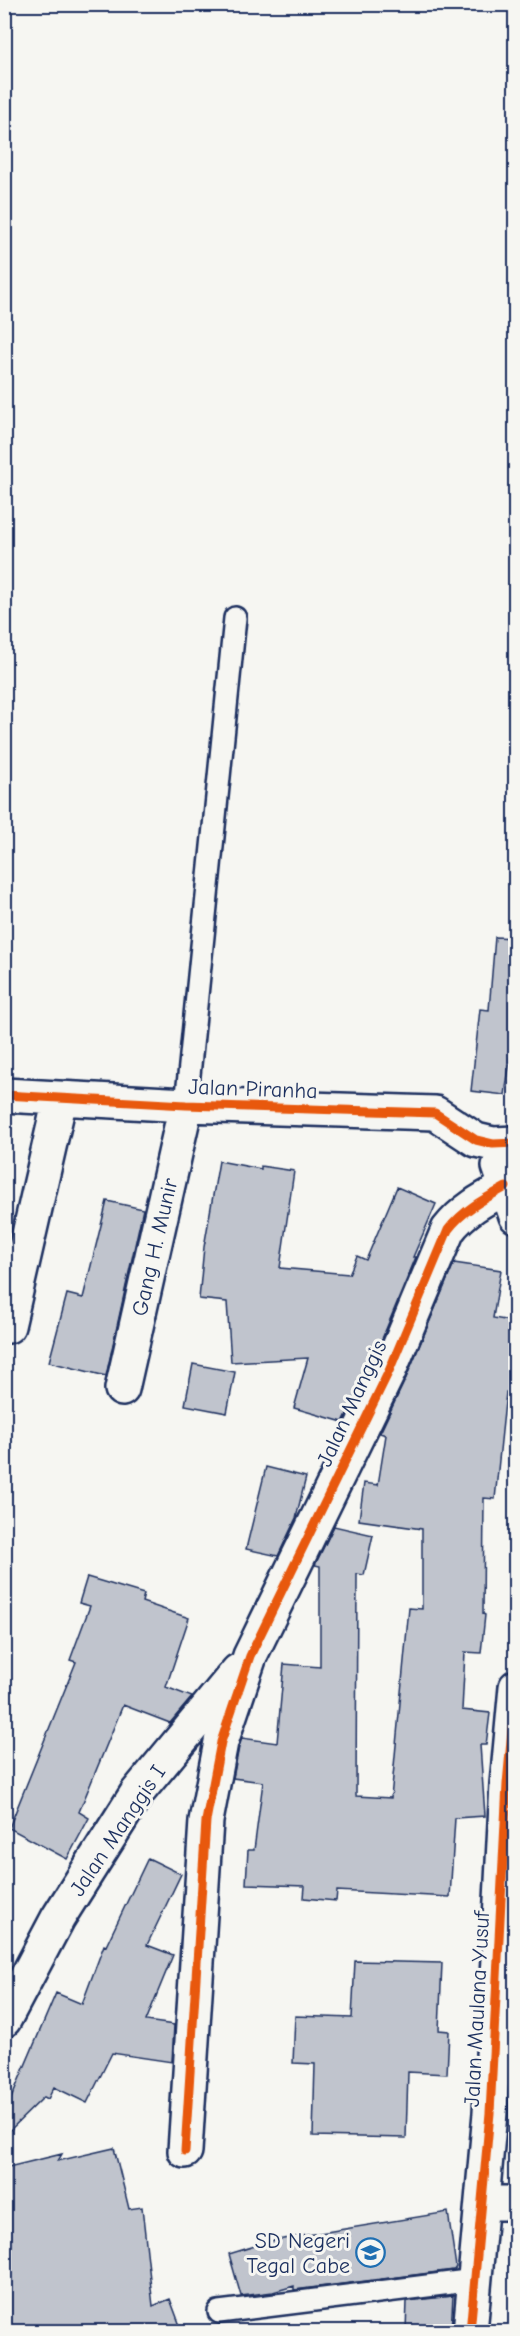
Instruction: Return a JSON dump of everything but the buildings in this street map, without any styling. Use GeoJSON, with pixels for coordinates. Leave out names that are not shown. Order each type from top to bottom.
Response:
{"type":"FeatureCollection","features":[{"type":"Feature","properties":{"kind":"street","name":"Jalan Piranha"},"geometry":{"type":"LineString","coordinates":[[4,1095],[186,1105],[435,1113],[476,1140],[504,1144]]}},
{"type":"Feature","properties":{"kind":"street"},"geometry":{"type":"LineString","coordinates":[[8,1326],[60,1099]]}},
{"type":"Feature","properties":{"kind":"street","name":"Gang H. Munir"},"geometry":{"type":"LineString","coordinates":[[122,1389],[186,1105]]}},
{"type":"Feature","properties":{"kind":"street"},"geometry":{"type":"LineString","coordinates":[[504,1144],[511,1202]]}},
{"type":"Feature","properties":{"kind":"street","name":"Jalan Manggis"},"geometry":{"type":"LineString","coordinates":[[250,1656],[389,1371],[448,1230],[457,1218],[475,1204],[511,1202]]}},
{"type":"Feature","properties":{"kind":"street"},"geometry":{"type":"LineString","coordinates":[[185,2151],[206,1821],[221,1742],[250,1656]]}},
{"type":"Feature","properties":{"kind":"street","name":"Jalan Manggis I"},"geometry":{"type":"LineString","coordinates":[[4,2020],[58,1918],[137,1793],[250,1656]]}},
{"type":"Feature","properties":{"kind":"street","name":"Jalan Maulana Yusuf"},"geometry":{"type":"LineString","coordinates":[[470,2331],[490,2113],[507,1784],[516,1687]]}},
{"type":"Feature","properties":{"kind":"street"},"geometry":{"type":"LineString","coordinates":[[483,2202],[516,2203]]}},
{"type":"Feature","properties":{"kind":"lane"},"geometry":{"type":"LineString","coordinates":[[186,1105],[235,618]]}},
{"type":"Feature","properties":{"kind":"lane"},"geometry":{"type":"LineString","coordinates":[[219,2312],[475,2280]]}},
{"type":"Feature","properties":{"kind":"cycle path"},"geometry":{"type":"LineString","coordinates":[[4,1095],[186,1105],[435,1113],[476,1140],[493,1144],[516,1143]]}},
{"type":"Feature","properties":{"kind":"cycle path"},"geometry":{"type":"LineString","coordinates":[[185,2151],[206,1821],[221,1742],[250,1656],[389,1371],[448,1230],[467,1211],[506,1187]]}},
{"type":"Feature","properties":{"kind":"cycle path"},"geometry":{"type":"LineString","coordinates":[[470,2332],[490,2113],[507,1784],[516,1687]]}},
{"type":"Feature","properties":{"kind":"place","name":"SD Negeri Tegal Cabe"},"geometry":{"type":"Point","coordinates":[371,2253]}}]}
